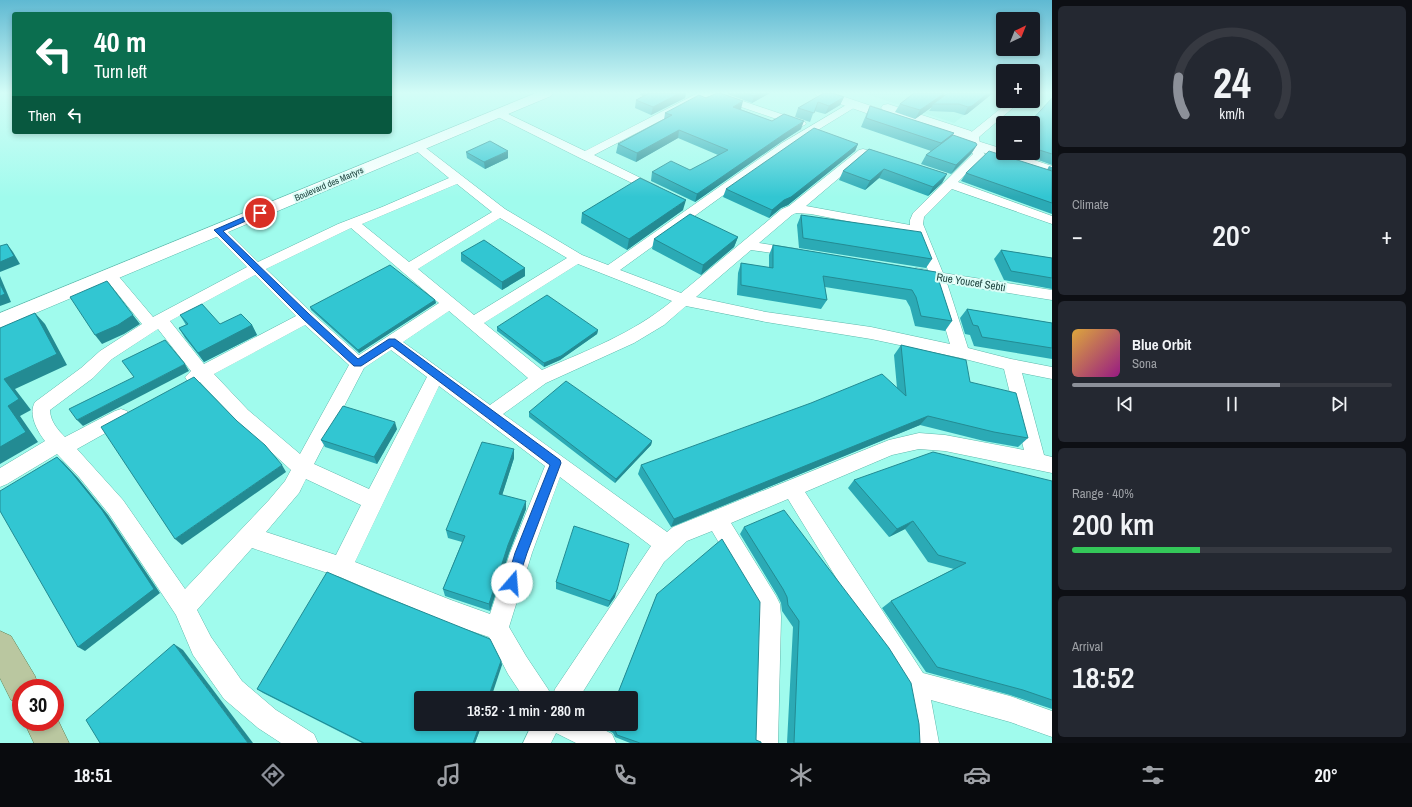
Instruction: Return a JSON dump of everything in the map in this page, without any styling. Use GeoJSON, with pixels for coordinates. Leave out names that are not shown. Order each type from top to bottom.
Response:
{"type":"FeatureCollection","features":[{"type":"Feature","properties":{"kind":"main road"},"geometry":{"type":"LineString","coordinates":[[0,647],[18,679]]}},
{"type":"Feature","properties":{"kind":"main road"},"geometry":{"type":"LineString","coordinates":[[46,731],[52,743]]}},
{"type":"Feature","properties":{"kind":"street","name":"Boulevard des Martyrs"},"geometry":{"type":"LineString","coordinates":[[0,309],[313,179],[442,128]]}},
{"type":"Feature","properties":{"kind":"street","name":"Boulevard des Martyrs"},"geometry":{"type":"LineString","coordinates":[[0,321],[463,128]]}},
{"type":"Feature","properties":{"kind":"street"},"geometry":{"type":"LineString","coordinates":[[527,128],[667,195]]}},
{"type":"Feature","properties":{"kind":"street"},"geometry":{"type":"LineString","coordinates":[[584,156],[638,128]]}},
{"type":"Feature","properties":{"kind":"street"},"geometry":{"type":"LineString","coordinates":[[610,270],[695,209],[813,128]]}},
{"type":"Feature","properties":{"kind":"street"},"geometry":{"type":"LineString","coordinates":[[930,128],[974,141],[996,145]]}},
{"type":"Feature","properties":{"kind":"street"},"geometry":{"type":"LineString","coordinates":[[937,128],[1052,171]]}},
{"type":"Feature","properties":{"kind":"street"},"geometry":{"type":"LineString","coordinates":[[974,141],[988,128]]}},
{"type":"Feature","properties":{"kind":"street"},"geometry":{"type":"LineString","coordinates":[[961,352],[925,243],[915,226],[915,222],[918,216],[979,156],[974,141]]}},
{"type":"Feature","properties":{"kind":"street"},"geometry":{"type":"LineString","coordinates":[[418,147],[500,212],[576,258],[684,300],[766,317],[871,333],[961,352],[1010,365],[1052,373]]}},
{"type":"Feature","properties":{"kind":"street"},"geometry":{"type":"LineString","coordinates":[[489,415],[540,378],[628,339],[658,321],[788,212],[794,209],[863,152],[902,164]]}},
{"type":"Feature","properties":{"kind":"street"},"geometry":{"type":"LineString","coordinates":[[1040,159],[1052,163]]}},
{"type":"Feature","properties":{"kind":"street"},"geometry":{"type":"LineString","coordinates":[[939,176],[1052,220]]}},
{"type":"Feature","properties":{"kind":"street"},"geometry":{"type":"LineString","coordinates":[[305,743],[267,718],[233,690],[202,646],[184,608],[116,507],[86,471],[50,434],[41,415],[41,407],[87,373],[106,355],[156,323],[257,268],[343,227],[354,224],[459,178]]}},
{"type":"Feature","properties":{"kind":"street"},"geometry":{"type":"LineString","coordinates":[[681,202],[695,209]]}},
{"type":"Feature","properties":{"kind":"street"},"geometry":{"type":"LineString","coordinates":[[794,209],[830,213],[918,231]]}},
{"type":"Feature","properties":{"kind":"street"},"geometry":{"type":"LineString","coordinates":[[410,268],[500,212]]}},
{"type":"Feature","properties":{"kind":"street"},"geometry":{"type":"LineString","coordinates":[[354,224],[410,268],[540,378]]}},
{"type":"Feature","properties":{"kind":"street"},"geometry":{"type":"LineString","coordinates":[[218,230],[306,316],[358,364]]}},
{"type":"Feature","properties":{"kind":"street"},"geometry":{"type":"LineString","coordinates":[[748,245],[803,254]]}},
{"type":"Feature","properties":{"kind":"street"},"geometry":{"type":"LineString","coordinates":[[474,322],[576,258]]}},
{"type":"Feature","properties":{"kind":"street","name":"Rue Youcef Sebti"},"geometry":{"type":"LineString","coordinates":[[905,271],[1052,295]]}},
{"type":"Feature","properties":{"kind":"street"},"geometry":{"type":"LineString","coordinates":[[110,275],[242,415],[302,468],[374,501]]}},
{"type":"Feature","properties":{"kind":"street"},"geometry":{"type":"LineString","coordinates":[[184,608],[288,492],[358,364],[450,303]]}},
{"type":"Feature","properties":{"kind":"street"},"geometry":{"type":"LineString","coordinates":[[182,384],[306,316]]}},
{"type":"Feature","properties":{"kind":"street"},"geometry":{"type":"LineString","coordinates":[[392,342],[667,545]]}},
{"type":"Feature","properties":{"kind":"street"},"geometry":{"type":"LineString","coordinates":[[1010,365],[1044,463]]}},
{"type":"Feature","properties":{"kind":"street"},"geometry":{"type":"LineString","coordinates":[[341,567],[436,375]]}},
{"type":"Feature","properties":{"kind":"street"},"geometry":{"type":"LineString","coordinates":[[0,478],[60,445],[133,410]]}},
{"type":"Feature","properties":{"kind":"street"},"geometry":{"type":"LineString","coordinates":[[569,691],[656,555],[680,534],[890,448],[918,441],[945,443],[1044,463]]}},
{"type":"Feature","properties":{"kind":"street"},"geometry":{"type":"LineString","coordinates":[[497,628],[521,553],[556,463]]}},
{"type":"Feature","properties":{"kind":"street"},"geometry":{"type":"LineString","coordinates":[[792,488],[915,683],[926,743]]}},
{"type":"Feature","properties":{"kind":"street"},"geometry":{"type":"LineString","coordinates":[[717,519],[768,604],[769,616],[765,743]]}},
{"type":"Feature","properties":{"kind":"street"},"geometry":{"type":"LineString","coordinates":[[249,537],[341,567],[452,612],[497,628],[517,665],[534,691]]}},
{"type":"Feature","properties":{"kind":"street"},"geometry":{"type":"LineString","coordinates":[[915,683],[1010,709],[1052,724]]}},
{"type":"Feature","properties":{"kind":"street"},"geometry":{"type":"LineString","coordinates":[[536,743],[543,731]]}},
{"type":"Feature","properties":{"kind":"street"},"geometry":{"type":"LineString","coordinates":[[580,731],[603,743]]}},
{"type":"Feature","properties":{"kind":"building"},"geometry":{"type":"Polygon","coordinates":[[[648,128],[794,128],[697,194],[652,172],[671,161],[690,170],[728,150],[679,130],[637,153],[618,144],[648,128]]]}},
{"type":"Feature","properties":{"kind":"building"},"geometry":{"type":"Polygon","coordinates":[[[814,128],[858,144],[791,197],[784,200],[772,210],[726,189],[814,128]]]}},
{"type":"Feature","properties":{"kind":"building"},"geometry":{"type":"Polygon","coordinates":[[[895,128],[937,128],[954,133],[941,143],[895,128]]]}},
{"type":"Feature","properties":{"kind":"building"},"geometry":{"type":"Polygon","coordinates":[[[1040,128],[1052,128],[1052,154],[1040,150],[1040,128]]]}},
{"type":"Feature","properties":{"kind":"building"},"geometry":{"type":"Polygon","coordinates":[[[953,135],[976,143],[977,145],[956,165],[926,155],[953,135]]]}},
{"type":"Feature","properties":{"kind":"building"},"geometry":{"type":"Polygon","coordinates":[[[490,141],[508,151],[484,162],[466,152],[490,141]]]}},
{"type":"Feature","properties":{"kind":"building"},"geometry":{"type":"Polygon","coordinates":[[[869,149],[947,174],[933,187],[884,169],[870,181],[843,171],[869,149]]]}},
{"type":"Feature","properties":{"kind":"building"},"geometry":{"type":"Polygon","coordinates":[[[989,151],[996,153],[996,160],[1017,160],[1052,171],[1052,203],[966,173],[989,151]]]}},
{"type":"Feature","properties":{"kind":"building"},"geometry":{"type":"Polygon","coordinates":[[[640,178],[686,200],[629,239],[582,213],[640,178]]]}},
{"type":"Feature","properties":{"kind":"building"},"geometry":{"type":"Polygon","coordinates":[[[690,214],[738,237],[703,265],[654,239],[690,214]]]}},
{"type":"Feature","properties":{"kind":"building"},"geometry":{"type":"Polygon","coordinates":[[[801,215],[921,232],[932,259],[803,238],[801,215]]]}},
{"type":"Feature","properties":{"kind":"building"},"geometry":{"type":"Polygon","coordinates":[[[484,240],[525,268],[502,282],[461,253],[484,240]]]}},
{"type":"Feature","properties":{"kind":"building"},"geometry":{"type":"Polygon","coordinates":[[[7,244],[14,256],[0,262],[0,246],[7,244]]]}},
{"type":"Feature","properties":{"kind":"building"},"geometry":{"type":"Polygon","coordinates":[[[773,245],[936,272],[952,321],[921,316],[916,297],[912,290],[823,276],[827,300],[741,285],[741,263],[773,268],[773,245]]]}},
{"type":"Feature","properties":{"kind":"building"},"geometry":{"type":"Polygon","coordinates":[[[1001,250],[1052,258],[1052,278],[1011,271],[1001,250]]]}},
{"type":"Feature","properties":{"kind":"building"},"geometry":{"type":"Polygon","coordinates":[[[390,265],[435,300],[358,350],[310,307],[390,265]]]}},
{"type":"Feature","properties":{"kind":"building"},"geometry":{"type":"Polygon","coordinates":[[[107,281],[133,315],[118,325],[95,335],[70,297],[107,281]]]}},
{"type":"Feature","properties":{"kind":"building"},"geometry":{"type":"Polygon","coordinates":[[[0,284],[5,294],[0,296],[0,284]]]}},
{"type":"Feature","properties":{"kind":"building"},"geometry":{"type":"Polygon","coordinates":[[[547,295],[598,330],[561,356],[544,363],[497,327],[547,295]]]}},
{"type":"Feature","properties":{"kind":"building"},"geometry":{"type":"Polygon","coordinates":[[[202,304],[220,324],[241,314],[252,325],[198,353],[179,328],[188,324],[180,315],[202,304]]]}},
{"type":"Feature","properties":{"kind":"building"},"geometry":{"type":"Polygon","coordinates":[[[967,309],[1052,323],[1052,348],[982,337],[978,326],[973,325],[967,309]]]}},
{"type":"Feature","properties":{"kind":"building"},"geometry":{"type":"Polygon","coordinates":[[[35,313],[57,354],[4,379],[19,399],[8,406],[26,432],[0,447],[0,328],[35,313]]]}},
{"type":"Feature","properties":{"kind":"building"},"geometry":{"type":"Polygon","coordinates":[[[165,340],[185,364],[77,420],[69,409],[134,377],[122,361],[165,340]]]}},
{"type":"Feature","properties":{"kind":"building"},"geometry":{"type":"Polygon","coordinates":[[[901,345],[966,360],[970,382],[1016,393],[1028,438],[994,432],[928,416],[674,519],[641,465],[811,403],[882,374],[906,396],[901,345]]]}},
{"type":"Feature","properties":{"kind":"building"},"geometry":{"type":"Polygon","coordinates":[[[194,377],[237,421],[265,445],[282,465],[175,539],[101,427],[194,377]]]}},
{"type":"Feature","properties":{"kind":"building"},"geometry":{"type":"Polygon","coordinates":[[[566,381],[652,441],[616,479],[529,412],[566,381]]]}},
{"type":"Feature","properties":{"kind":"building"},"geometry":{"type":"Polygon","coordinates":[[[343,406],[395,422],[374,457],[321,440],[343,406]]]}},
{"type":"Feature","properties":{"kind":"building"},"geometry":{"type":"Polygon","coordinates":[[[482,442],[514,449],[499,494],[526,501],[508,545],[489,604],[443,589],[465,536],[446,530],[482,442]]]}},
{"type":"Feature","properties":{"kind":"building"},"geometry":{"type":"Polygon","coordinates":[[[933,452],[1052,481],[1052,700],[1023,690],[937,667],[891,601],[966,563],[938,555],[913,521],[897,529],[854,480],[933,452]]]}},
{"type":"Feature","properties":{"kind":"building"},"geometry":{"type":"Polygon","coordinates":[[[57,457],[102,510],[154,589],[78,647],[0,511],[0,491],[57,457]]]}},
{"type":"Feature","properties":{"kind":"building"},"geometry":{"type":"Polygon","coordinates":[[[784,510],[889,648],[911,683],[919,724],[920,743],[794,743],[799,621],[788,605],[787,597],[783,589],[744,527],[784,510]]]}},
{"type":"Feature","properties":{"kind":"building"},"geometry":{"type":"Polygon","coordinates":[[[574,526],[629,544],[617,590],[610,601],[556,582],[574,526]]]}},
{"type":"Feature","properties":{"kind":"building"},"geometry":{"type":"Polygon","coordinates":[[[722,539],[760,602],[756,740],[761,743],[640,743],[617,735],[615,731],[638,731],[638,691],[619,691],[657,594],[722,539]]]}},
{"type":"Feature","properties":{"kind":"building"},"geometry":{"type":"Polygon","coordinates":[[[327,572],[490,639],[501,661],[490,691],[414,691],[414,731],[477,731],[473,743],[364,743],[257,689],[327,572]]]}},
{"type":"Feature","properties":{"kind":"building"},"geometry":{"type":"Polygon","coordinates":[[[174,644],[248,743],[100,743],[86,720],[174,644]]]}},
{"type":"Feature","properties":{"kind":"route"},"geometry":{"type":"LineString","coordinates":[[260,213],[218,230],[306,316],[358,364],[392,342],[556,463],[521,553],[512,583]]}}]}
